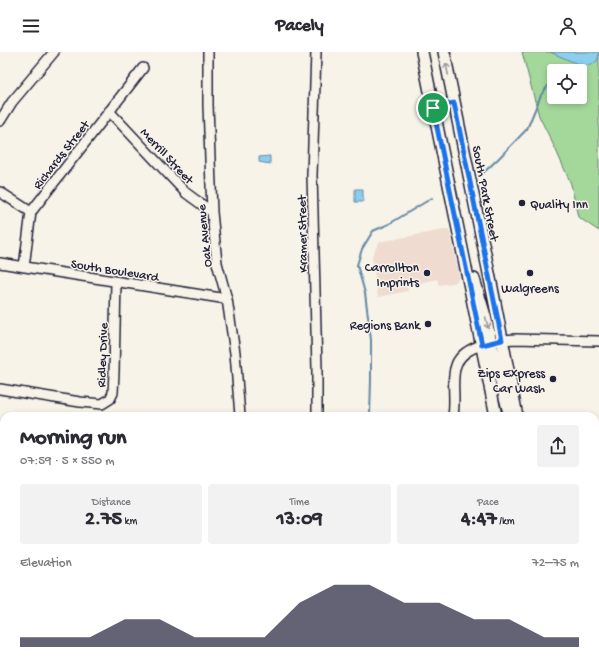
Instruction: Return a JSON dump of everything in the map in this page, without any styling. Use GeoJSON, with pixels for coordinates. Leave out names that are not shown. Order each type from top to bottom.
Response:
{"type":"FeatureCollection","features":[{"type":"Feature","properties":{"kind":"main road"},"geometry":{"type":"LineString","coordinates":[[422,52],[464,261],[516,412]]}},
{"type":"Feature","properties":{"kind":"main road","name":"South Park Street"},"geometry":{"type":"LineString","coordinates":[[444,52],[454,103],[492,343]]}},
{"type":"Feature","properties":{"kind":"main road"},"geometry":{"type":"LineString","coordinates":[[433,108],[454,103]]}},
{"type":"Feature","properties":{"kind":"main road"},"geometry":{"type":"LineString","coordinates":[[492,343],[496,412]]}},
{"type":"Feature","properties":{"kind":"main road"},"geometry":{"type":"LineString","coordinates":[[492,343],[510,412]]}},
{"type":"Feature","properties":{"kind":"street"},"geometry":{"type":"LineString","coordinates":[[0,121],[12,102],[54,52]]}},
{"type":"Feature","properties":{"kind":"street","name":"Oak Avenue"},"geometry":{"type":"LineString","coordinates":[[208,52],[208,105],[212,212],[217,263],[227,299],[235,354],[240,412]]}},
{"type":"Feature","properties":{"kind":"street","name":"Kramer Street"},"geometry":{"type":"LineString","coordinates":[[316,52],[312,175],[317,412]]}},
{"type":"Feature","properties":{"kind":"street","name":"Richards Street"},"geometry":{"type":"LineString","coordinates":[[31,212],[143,68]]}},
{"type":"Feature","properties":{"kind":"street","name":"Merrill Street"},"geometry":{"type":"LineString","coordinates":[[109,111],[186,194],[212,212]]}},
{"type":"Feature","properties":{"kind":"street"},"geometry":{"type":"LineString","coordinates":[[0,192],[31,212],[24,267]]}},
{"type":"Feature","properties":{"kind":"street","name":"South Boulevard"},"geometry":{"type":"LineString","coordinates":[[0,264],[227,299]]}},
{"type":"Feature","properties":{"kind":"street","name":"Ridley Drive"},"geometry":{"type":"LineString","coordinates":[[0,389],[80,402],[102,404],[110,400],[113,392],[116,282]]}},
{"type":"Feature","properties":{"kind":"street"},"geometry":{"type":"LineString","coordinates":[[454,412],[455,407],[453,376],[455,366],[459,358],[474,347],[515,338],[599,341]]}},
{"type":"Feature","properties":{"kind":"shaded area"},"geometry":{"type":"Polygon","coordinates":[[[449,229],[459,274],[457,281],[439,285],[437,279],[407,286],[408,291],[378,297],[372,256],[379,242],[449,229]]]}},
{"type":"Feature","properties":{"kind":"green space"},"geometry":{"type":"Polygon","coordinates":[[[522,52],[599,52],[599,231],[578,217],[571,184],[539,116],[522,52]]]}},
{"type":"Feature","properties":{"kind":"water"},"geometry":{"type":"Polygon","coordinates":[[[550,52],[599,52],[598,59],[594,64],[587,66],[587,64],[578,64],[550,52]]]}},
{"type":"Feature","properties":{"kind":"water"},"geometry":{"type":"Polygon","coordinates":[[[270,156],[270,164],[259,162],[259,157],[270,156]]]}},
{"type":"Feature","properties":{"kind":"water"},"geometry":{"type":"Polygon","coordinates":[[[355,189],[363,189],[363,202],[355,202],[355,189]]]}},
{"type":"Feature","properties":{"kind":"waterway"},"geometry":{"type":"LineString","coordinates":[[481,175],[527,129],[541,95],[547,87]]}},
{"type":"Feature","properties":{"kind":"waterway"},"geometry":{"type":"LineString","coordinates":[[370,412],[371,340],[365,293],[357,265],[362,249],[373,231],[389,224],[432,198]]}},
{"type":"Feature","properties":{"kind":"place","name":"Quality Inn"},"geometry":{"type":"Point","coordinates":[522,203]}},
{"type":"Feature","properties":{"kind":"place","name":"Carrollton Imprints"},"geometry":{"type":"Point","coordinates":[427,273]}},
{"type":"Feature","properties":{"kind":"place","name":"Walgreens"},"geometry":{"type":"Point","coordinates":[530,273]}},
{"type":"Feature","properties":{"kind":"place","name":"Regions Bank"},"geometry":{"type":"Point","coordinates":[428,324]}},
{"type":"Feature","properties":{"kind":"place","name":"Zips Express Car Wash"},"geometry":{"type":"Point","coordinates":[553,379]}},
{"type":"Feature","properties":{"kind":"route"},"geometry":{"type":"LineString","coordinates":[[454,103],[502,340],[482,345],[433,108],[454,103]]}}]}
